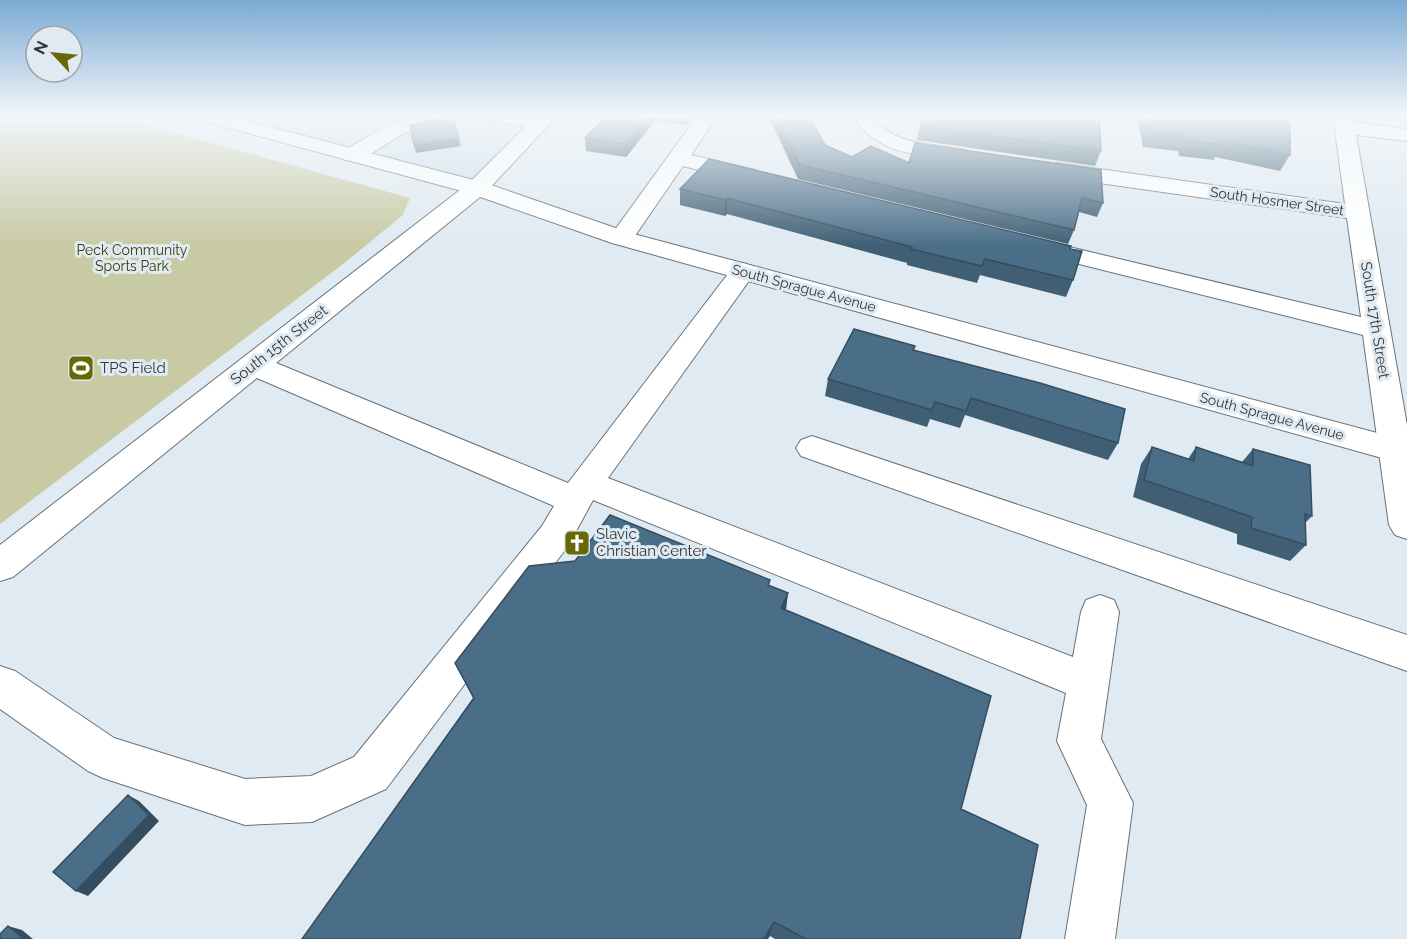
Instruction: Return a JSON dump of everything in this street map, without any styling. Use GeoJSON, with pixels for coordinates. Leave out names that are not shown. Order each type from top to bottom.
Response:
{"type":"FeatureCollection","features":[{"type":"Feature","properties":{"kind":"street","name":"South Sprague Avenue"},"geometry":{"type":"LineString","coordinates":[[367,159],[477,189],[621,238],[1401,451]]}},
{"type":"Feature","properties":{"kind":"street","name":"South 15th Street"},"geometry":{"type":"LineString","coordinates":[[0,566],[477,189],[505,159]]}},
{"type":"Feature","properties":{"kind":"street"},"geometry":{"type":"LineString","coordinates":[[621,238],[677,159]]}},
{"type":"Feature","properties":{"kind":"street"},"geometry":{"type":"LineString","coordinates":[[681,159],[771,181]]}},
{"type":"Feature","properties":{"kind":"street","name":"South 17th Street"},"geometry":{"type":"LineString","coordinates":[[1350,159],[1377,330],[1401,451],[1407,525]]}},
{"type":"Feature","properties":{"kind":"street","name":"South Hosmer Street"},"geometry":{"type":"LineString","coordinates":[[1033,166],[1359,213]]}},
{"type":"Feature","properties":{"kind":"street"},"geometry":{"type":"LineString","coordinates":[[1014,241],[1377,330]]}},
{"type":"Feature","properties":{"kind":"street"},"geometry":{"type":"LineString","coordinates":[[0,685],[103,756],[244,802],[312,799],[370,773],[555,536],[580,492],[743,271]]}},
{"type":"Feature","properties":{"kind":"street"},"geometry":{"type":"LineString","coordinates":[[253,365],[580,492],[1087,682]]}},
{"type":"Feature","properties":{"kind":"street"},"geometry":{"type":"LineString","coordinates":[[812,448],[1407,653]]}},
{"type":"Feature","properties":{"kind":"street"},"geometry":{"type":"LineString","coordinates":[[1090,939],[1110,803],[1079,741],[1100,612]]}},
{"type":"Feature","properties":{"kind":"shaded area"},"geometry":{"type":"Polygon","coordinates":[[[367,159],[505,159],[477,188],[367,159]]]}},
{"type":"Feature","properties":{"kind":"green space","name":"Peck Community Sports Park"},"geometry":{"type":"Polygon","coordinates":[[[0,159],[268,159],[410,198],[403,215],[343,264],[0,524],[0,159]]]}},
{"type":"Feature","properties":{"kind":"building"},"geometry":{"type":"Polygon","coordinates":[[[709,159],[1071,246],[1070,249],[1082,251],[1073,280],[985,259],[982,266],[911,249],[912,247],[727,198],[725,200],[680,189],[709,159]]]}},
{"type":"Feature","properties":{"kind":"building"},"geometry":{"type":"Polygon","coordinates":[[[797,159],[900,159],[909,163],[910,159],[1024,159],[1101,170],[1103,203],[1082,198],[1074,230],[800,165],[797,159]]]}},
{"type":"Feature","properties":{"kind":"building"},"geometry":{"type":"Polygon","coordinates":[[[854,329],[915,346],[913,350],[1040,383],[1125,409],[1118,443],[971,398],[966,411],[935,402],[932,410],[828,379],[854,329]]]}},
{"type":"Feature","properties":{"kind":"building"},"geometry":{"type":"Polygon","coordinates":[[[1152,447],[1194,461],[1196,447],[1253,466],[1253,449],[1310,465],[1312,516],[1305,514],[1306,545],[1251,528],[1252,517],[1144,480],[1152,447]]]}},
{"type":"Feature","properties":{"kind":"building"},"geometry":{"type":"Polygon","coordinates":[[[610,515],[770,580],[768,585],[788,593],[781,608],[991,696],[961,809],[1038,845],[1020,939],[806,939],[774,922],[764,939],[302,939],[474,698],[455,663],[529,566],[575,561],[610,515]]]}},
{"type":"Feature","properties":{"kind":"building"},"geometry":{"type":"Polygon","coordinates":[[[128,795],[149,815],[76,891],[53,872],[128,795]]]}},
{"type":"Feature","properties":{"kind":"building"},"geometry":{"type":"Polygon","coordinates":[[[8,926],[24,939],[0,939],[0,934],[8,926]]]}},
{"type":"Feature","properties":{"kind":"place","name":"TPS Field"},"geometry":{"type":"Point","coordinates":[81,368]}},
{"type":"Feature","properties":{"kind":"place","name":"Slavic Christian Center"},"geometry":{"type":"Point","coordinates":[577,543]}}]}
